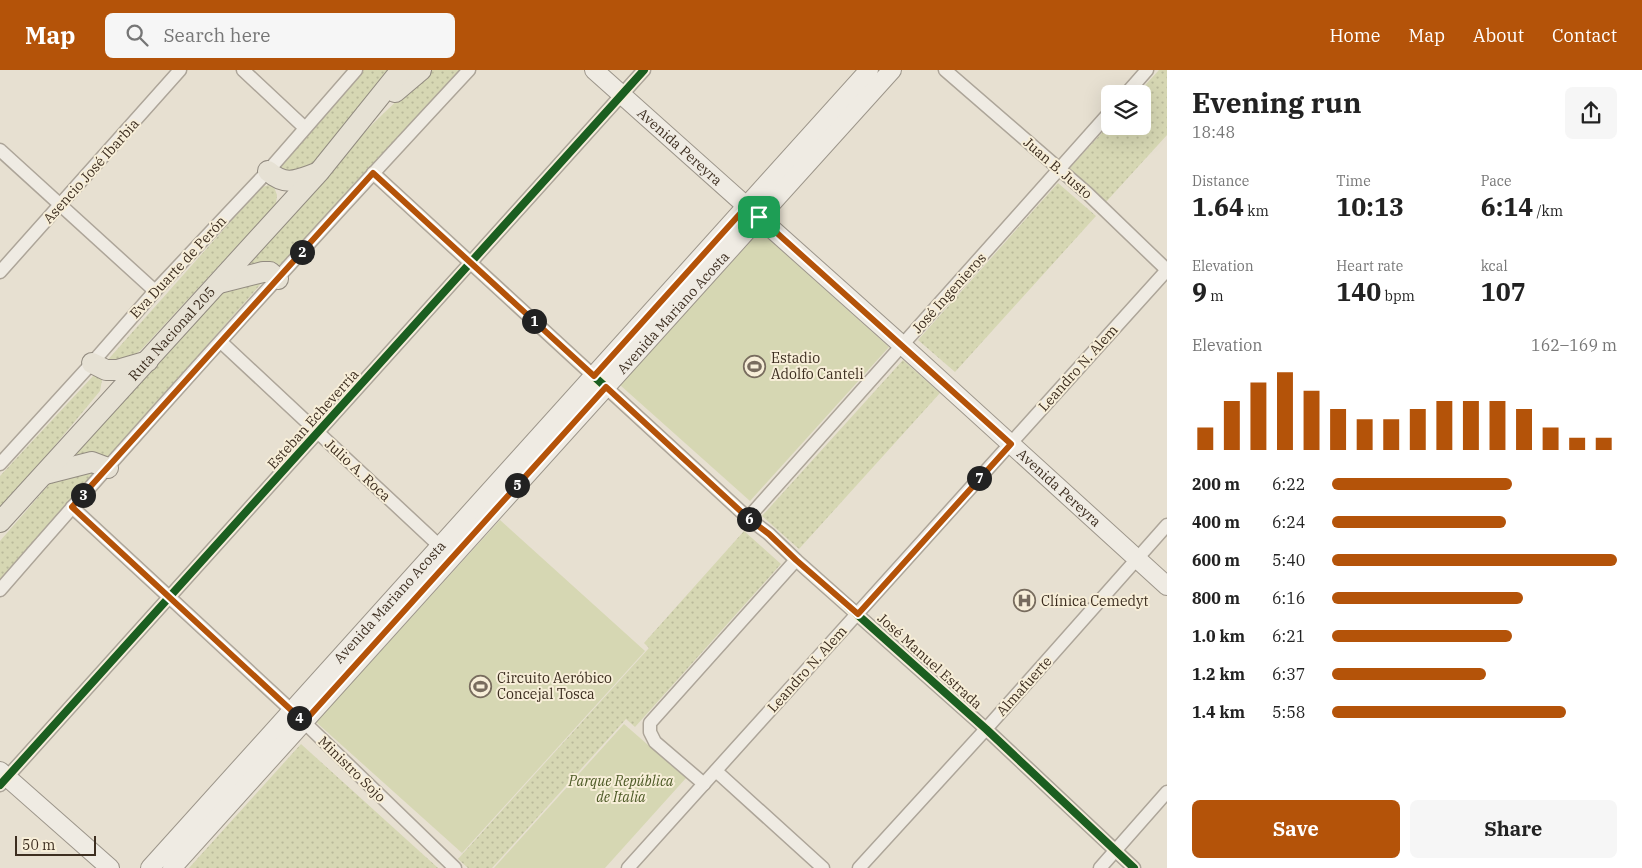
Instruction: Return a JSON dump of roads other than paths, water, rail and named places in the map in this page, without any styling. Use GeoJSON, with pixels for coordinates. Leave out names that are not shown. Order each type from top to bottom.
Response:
{"type":"FeatureCollection","features":[{"type":"Feature","properties":{"kind":"main road","name":"Ruta Nacional 205"},"geometry":{"type":"LineString","coordinates":[[0,522],[319,172],[402,70]]}},
{"type":"Feature","properties":{"kind":"main road","name":"Ruta Nacional 205"},"geometry":{"type":"LineString","coordinates":[[342,144],[421,70]]}},
{"type":"Feature","properties":{"kind":"main road","name":"Avenida Pereyra"},"geometry":{"type":"LineString","coordinates":[[594,70],[902,345],[1167,586]]}},
{"type":"Feature","properties":{"kind":"main road","name":"Avenida Mariano Acosta"},"geometry":{"type":"LineString","coordinates":[[172,868],[298,717],[753,211],[869,70]]}},
{"type":"Feature","properties":{"kind":"main road","name":"Avenida Mariano Acosta"},"geometry":{"type":"LineString","coordinates":[[753,211],[892,70]]}},
{"type":"Feature","properties":{"kind":"main road"},"geometry":{"type":"LineString","coordinates":[[268,171],[277,178],[292,181],[319,172]]}},
{"type":"Feature","properties":{"kind":"main road"},"geometry":{"type":"LineString","coordinates":[[219,283],[263,272],[270,272],[278,278]]}},
{"type":"Feature","properties":{"kind":"main road"},"geometry":{"type":"LineString","coordinates":[[92,363],[106,370],[117,370],[148,360]]}},
{"type":"Feature","properties":{"kind":"main road"},"geometry":{"type":"LineString","coordinates":[[45,474],[92,462],[108,468]]}},
{"type":"Feature","properties":{"kind":"main road","name":"Avenida Mariano Acosta"},"geometry":{"type":"LineString","coordinates":[[150,868],[298,717]]}},
{"type":"Feature","properties":{"kind":"main road"},"geometry":{"type":"LineString","coordinates":[[2,778],[110,868]]}},
{"type":"Feature","properties":{"kind":"street","name":"Asencio José Ibarbia"},"geometry":{"type":"LineString","coordinates":[[0,272],[180,70]]}},
{"type":"Feature","properties":{"kind":"street"},"geometry":{"type":"LineString","coordinates":[[243,70],[306,128]]}},
{"type":"Feature","properties":{"kind":"street","name":"Eva Duarte de Perón"},"geometry":{"type":"LineString","coordinates":[[2,459],[92,363],[155,291],[268,171],[356,70]]}},
{"type":"Feature","properties":{"kind":"street"},"geometry":{"type":"LineString","coordinates":[[0,590],[278,278],[468,70]]}},
{"type":"Feature","properties":{"kind":"street","name":"Esteban Echeverría"},"geometry":{"type":"LineString","coordinates":[[2,778],[169,598],[644,70]]}},
{"type":"Feature","properties":{"kind":"street","name":"Juan B. Justo"},"geometry":{"type":"LineString","coordinates":[[945,70],[1087,193],[1167,270]]}},
{"type":"Feature","properties":{"kind":"street"},"geometry":{"type":"LineString","coordinates":[[1134,85],[1147,70]]}},
{"type":"Feature","properties":{"kind":"street","name":"José Ingenieros"},"geometry":{"type":"LineString","coordinates":[[748,518],[1101,122]]}},
{"type":"Feature","properties":{"kind":"street"},"geometry":{"type":"LineString","coordinates":[[0,150],[155,291]]}},
{"type":"Feature","properties":{"kind":"street","name":"José Manuel Estrada"},"geometry":{"type":"LineString","coordinates":[[373,173],[748,518],[769,534],[986,728],[1134,868]]}},
{"type":"Feature","properties":{"kind":"street","name":"Leandro N. Alem"},"geometry":{"type":"LineString","coordinates":[[628,868],[1167,270]]}},
{"type":"Feature","properties":{"kind":"street","name":"Julio A. Roca"},"geometry":{"type":"LineString","coordinates":[[221,342],[446,552]]}},
{"type":"Feature","properties":{"kind":"street","name":"Ministro Sojo"},"geometry":{"type":"LineString","coordinates":[[72,507],[298,717],[455,868]]}},
{"type":"Feature","properties":{"kind":"street","name":"Almafuerte"},"geometry":{"type":"LineString","coordinates":[[859,868],[1167,525]]}},
{"type":"Feature","properties":{"kind":"street"},"geometry":{"type":"LineString","coordinates":[[704,784],[655,742],[650,732],[650,722],[796,560]]}},
{"type":"Feature","properties":{"kind":"street"},"geometry":{"type":"LineString","coordinates":[[716,771],[823,868]]}},
{"type":"Feature","properties":{"kind":"street"},"geometry":{"type":"LineString","coordinates":[[1100,868],[1167,792]]}},
{"type":"Feature","properties":{"kind":"place","name":"Estadio Adolfo Canteli"},"geometry":{"type":"Point","coordinates":[755,366]}},
{"type":"Feature","properties":{"kind":"place","name":"Clínica Cemedyt"},"geometry":{"type":"Point","coordinates":[1025,601]}},
{"type":"Feature","properties":{"kind":"place","name":"Circuito Aeróbico Concejal Tosca"},"geometry":{"type":"Point","coordinates":[481,686]}},
{"type":"Feature","properties":{"kind":"park label","name":"Parque República de Italia"},"geometry":{"type":"Point","coordinates":[621,790]}}]}
